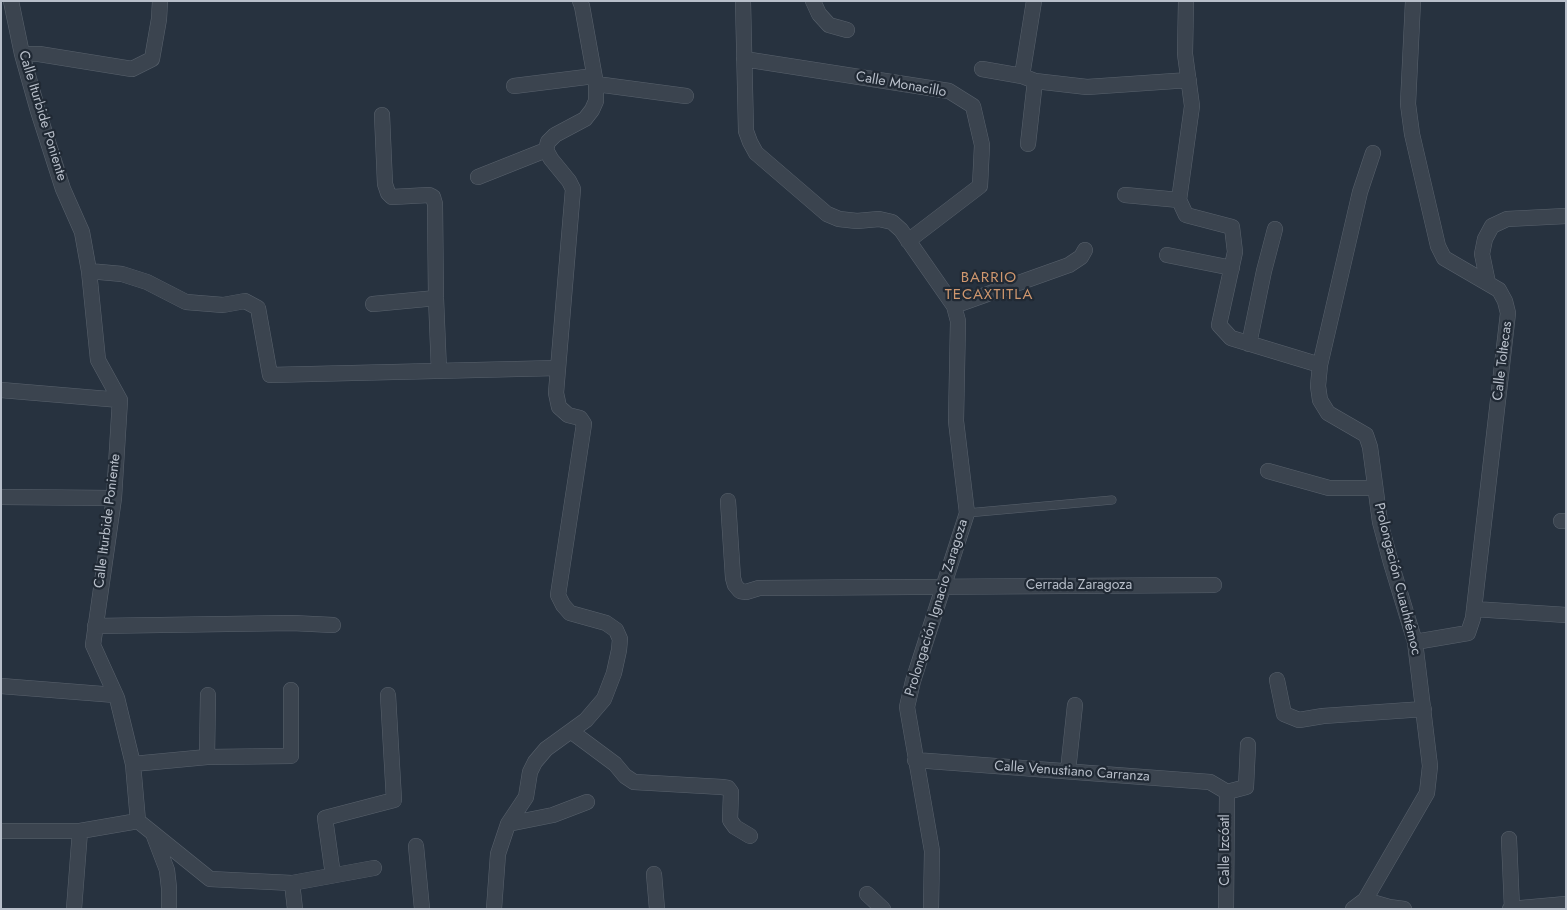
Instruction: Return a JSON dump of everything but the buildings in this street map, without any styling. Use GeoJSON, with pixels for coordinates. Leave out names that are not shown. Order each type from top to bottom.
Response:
{"type":"FeatureCollection","features":[{"type":"Feature","properties":{"kind":"street","name":"Calle Iturbide Poniente"},"geometry":{"type":"LineString","coordinates":[[11,1],[22,54],[38,112],[63,189],[82,232],[89,271],[98,360],[120,400],[114,498],[92,644],[115,695],[133,764],[138,821]]}},
{"type":"Feature","properties":{"kind":"street"},"geometry":{"type":"LineString","coordinates":[[22,54],[39,54],[132,69],[152,59],[160,1]]}},
{"type":"Feature","properties":{"kind":"street"},"geometry":{"type":"LineString","coordinates":[[494,909],[498,854],[508,824],[526,797],[530,772],[535,762],[546,749],[586,720],[604,698],[614,673],[619,650],[620,638],[616,630],[606,623],[570,613],[563,606],[558,595],[584,424],[580,418],[568,415],[559,407],[556,393],[572,189],[569,181],[546,150],[548,142],[555,135],[585,119],[592,110],[596,100],[595,80],[580,1]]}},
{"type":"Feature","properties":{"kind":"street","name":"Prolongación Ignacio Zaragoza"},"geometry":{"type":"LineString","coordinates":[[743,1],[746,131],[756,153],[827,214],[839,219],[857,221],[879,219],[892,222],[901,230],[954,306],[958,321],[956,421],[967,513],[913,681],[907,707],[932,851],[932,909]]}},
{"type":"Feature","properties":{"kind":"street"},"geometry":{"type":"LineString","coordinates":[[813,1],[819,14],[829,24],[847,30]]}},
{"type":"Feature","properties":{"kind":"street"},"geometry":{"type":"LineString","coordinates":[[1028,144],[1029,79],[1034,1]]}},
{"type":"Feature","properties":{"kind":"street"},"geometry":{"type":"LineString","coordinates":[[1186,1],[1186,54],[1192,106],[1179,200],[1186,215],[1232,227],[1236,252],[1219,325],[1231,338],[1320,365],[1360,192],[1373,153]]}},
{"type":"Feature","properties":{"kind":"street","name":"Calle Toltecas"},"geometry":{"type":"LineString","coordinates":[[1413,1],[1408,104],[1412,134],[1438,246],[1444,258],[1499,290],[1505,301],[1508,313],[1473,618],[1468,632],[1415,642]]}},
{"type":"Feature","properties":{"kind":"street","name":"Calle Monacillo"},"geometry":{"type":"LineString","coordinates":[[744,59],[949,91],[973,106],[982,145],[980,186],[908,241]]}},
{"type":"Feature","properties":{"kind":"street"},"geometry":{"type":"LineString","coordinates":[[982,68],[1029,79],[1087,87],[1189,80]]}},
{"type":"Feature","properties":{"kind":"street"},"geometry":{"type":"LineString","coordinates":[[514,86],[595,80],[686,96]]}},
{"type":"Feature","properties":{"kind":"street"},"geometry":{"type":"LineString","coordinates":[[382,115],[385,184],[388,193],[392,197],[429,195],[433,197],[435,204],[439,371]]}},
{"type":"Feature","properties":{"kind":"street"},"geometry":{"type":"LineString","coordinates":[[478,177],[546,150]]}},
{"type":"Feature","properties":{"kind":"street"},"geometry":{"type":"LineString","coordinates":[[1125,195],[1179,200]]}},
{"type":"Feature","properties":{"kind":"street"},"geometry":{"type":"LineString","coordinates":[[1488,283],[1482,254],[1485,239],[1492,226],[1507,219],[1566,216]]}},
{"type":"Feature","properties":{"kind":"street"},"geometry":{"type":"LineString","coordinates":[[1249,344],[1275,228]]}},
{"type":"Feature","properties":{"kind":"street"},"geometry":{"type":"LineString","coordinates":[[954,306],[1069,264],[1082,257],[1085,250]]}},
{"type":"Feature","properties":{"kind":"street"},"geometry":{"type":"LineString","coordinates":[[1167,255],[1232,268]]}},
{"type":"Feature","properties":{"kind":"street"},"geometry":{"type":"LineString","coordinates":[[89,271],[122,274],[146,282],[186,302],[223,305],[245,301],[258,308],[270,375],[558,368]]}},
{"type":"Feature","properties":{"kind":"street"},"geometry":{"type":"LineString","coordinates":[[373,304],[436,298]]}},
{"type":"Feature","properties":{"kind":"street","name":"Prolongación Cuauhtémoc"},"geometry":{"type":"LineString","coordinates":[[1320,365],[1318,386],[1320,400],[1328,413],[1366,435],[1370,448],[1380,522],[1415,642],[1430,766],[1427,794],[1359,904]]}},
{"type":"Feature","properties":{"kind":"street"},"geometry":{"type":"LineString","coordinates":[[1,390],[120,400]]}},
{"type":"Feature","properties":{"kind":"street"},"geometry":{"type":"LineString","coordinates":[[1268,471],[1328,488],[1375,488]]}},
{"type":"Feature","properties":{"kind":"street"},"geometry":{"type":"LineString","coordinates":[[1,497],[114,498]]}},
{"type":"Feature","properties":{"kind":"street","name":"Cerrada Zaragoza"},"geometry":{"type":"LineString","coordinates":[[728,501],[733,578],[735,585],[740,591],[746,592],[759,588],[1214,585]]}},
{"type":"Feature","properties":{"kind":"street"},"geometry":{"type":"LineString","coordinates":[[1474,608],[1566,615]]}},
{"type":"Feature","properties":{"kind":"street"},"geometry":{"type":"LineString","coordinates":[[95,626],[334,625]]}},
{"type":"Feature","properties":{"kind":"street"},"geometry":{"type":"LineString","coordinates":[[1277,680],[1284,714],[1299,720],[1323,716],[1424,709]]}},
{"type":"Feature","properties":{"kind":"street"},"geometry":{"type":"LineString","coordinates":[[1,686],[115,695]]}},
{"type":"Feature","properties":{"kind":"street"},"geometry":{"type":"LineString","coordinates":[[133,764],[207,756],[291,756],[291,690]]}},
{"type":"Feature","properties":{"kind":"street"},"geometry":{"type":"LineString","coordinates":[[207,756],[208,695]]}},
{"type":"Feature","properties":{"kind":"street"},"geometry":{"type":"LineString","coordinates":[[332,875],[325,818],[394,800],[388,695]]}},
{"type":"Feature","properties":{"kind":"street"},"geometry":{"type":"LineString","coordinates":[[1068,771],[1074,705]]}},
{"type":"Feature","properties":{"kind":"street"},"geometry":{"type":"LineString","coordinates":[[572,732],[615,764],[634,782],[722,786],[728,788],[731,792],[730,820],[735,828],[750,836]]}},
{"type":"Feature","properties":{"kind":"street"},"geometry":{"type":"LineString","coordinates":[[1226,792],[1246,787],[1248,746]]}},
{"type":"Feature","properties":{"kind":"street","name":"Calle Venustiano Carranza"},"geometry":{"type":"LineString","coordinates":[[915,760],[1210,782],[1226,792]]}},
{"type":"Feature","properties":{"kind":"street","name":"Calle Izcóatl"},"geometry":{"type":"LineString","coordinates":[[1226,792],[1226,909]]}},
{"type":"Feature","properties":{"kind":"street"},"geometry":{"type":"LineString","coordinates":[[508,824],[553,815],[587,802]]}},
{"type":"Feature","properties":{"kind":"street"},"geometry":{"type":"LineString","coordinates":[[1,831],[80,831],[138,821],[210,879],[292,883],[374,868]]}},
{"type":"Feature","properties":{"kind":"street"},"geometry":{"type":"LineString","coordinates":[[74,909],[80,831]]}},
{"type":"Feature","properties":{"kind":"street"},"geometry":{"type":"LineString","coordinates":[[153,835],[167,870],[169,909]]}},
{"type":"Feature","properties":{"kind":"street"},"geometry":{"type":"LineString","coordinates":[[1509,839],[1511,909],[1566,904]]}},
{"type":"Feature","properties":{"kind":"street"},"geometry":{"type":"LineString","coordinates":[[416,846],[422,909]]}},
{"type":"Feature","properties":{"kind":"street"},"geometry":{"type":"LineString","coordinates":[[654,874],[658,909]]}},
{"type":"Feature","properties":{"kind":"street"},"geometry":{"type":"LineString","coordinates":[[292,883],[295,909]]}},
{"type":"Feature","properties":{"kind":"street"},"geometry":{"type":"LineString","coordinates":[[868,894],[883,909]]}},
{"type":"Feature","properties":{"kind":"street"},"geometry":{"type":"LineString","coordinates":[[1359,904],[1404,909]]}},
{"type":"Feature","properties":{"kind":"lane"},"geometry":{"type":"LineString","coordinates":[[967,513],[1112,500]]}},
{"type":"Feature","properties":{"kind":"district","name":"BARRIO TECAXTITLA"},"geometry":{"type":"Point","coordinates":[989,286]}}]}
